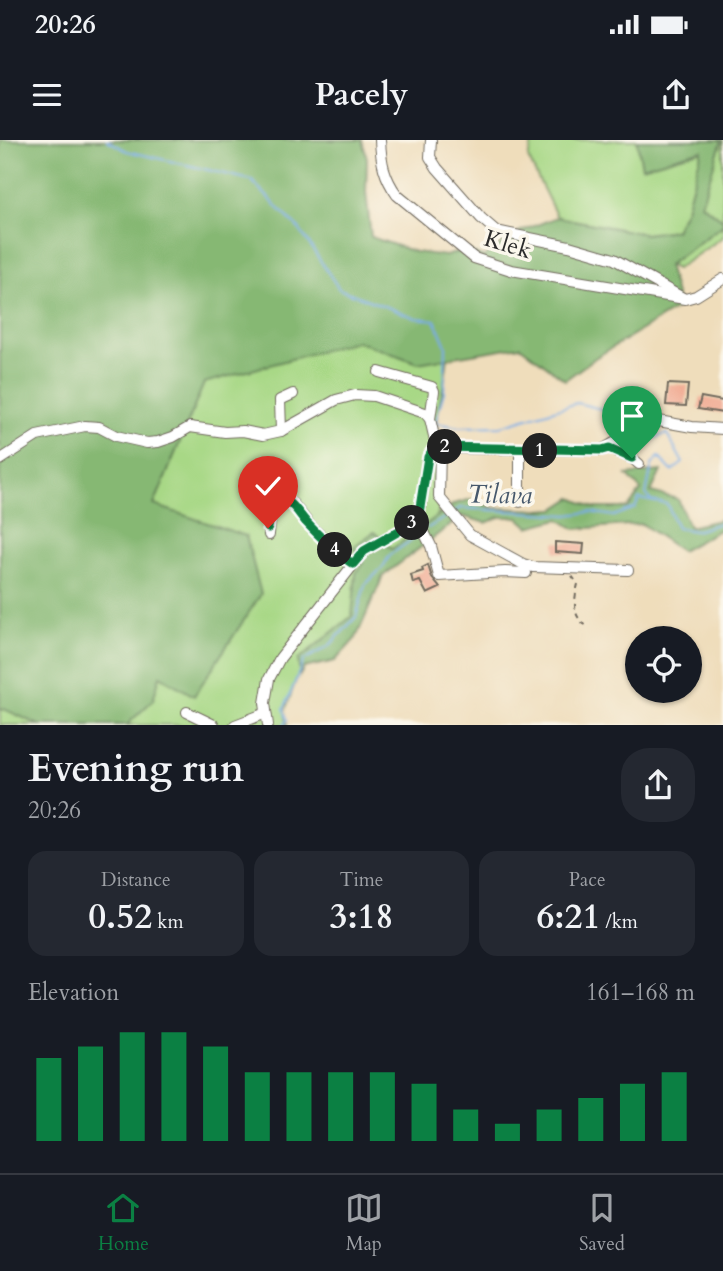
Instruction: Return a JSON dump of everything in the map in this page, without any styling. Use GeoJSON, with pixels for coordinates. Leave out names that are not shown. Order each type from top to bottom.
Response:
{"type":"FeatureCollection","features":[{"type":"Feature","properties":{"kind":"street","name":"Klek"},"geometry":{"type":"LineString","coordinates":[[380,140],[382,168],[397,195],[474,258],[511,270],[685,299]]}},
{"type":"Feature","properties":{"kind":"street","name":"Klek"},"geometry":{"type":"LineString","coordinates":[[431,140],[430,157],[481,218],[496,231],[569,246],[614,259],[685,299]]}},
{"type":"Feature","properties":{"kind":"street"},"geometry":{"type":"LineString","coordinates":[[685,299],[696,296],[723,279]]}},
{"type":"Feature","properties":{"kind":"street"},"geometry":{"type":"LineString","coordinates":[[379,372],[432,387],[434,391],[430,419]]}},
{"type":"Feature","properties":{"kind":"street"},"geometry":{"type":"LineString","coordinates":[[281,430],[280,400],[293,394]]}},
{"type":"Feature","properties":{"kind":"street"},"geometry":{"type":"LineString","coordinates":[[0,460],[37,436],[85,426],[99,426],[117,436],[147,443],[173,437],[190,427],[263,435],[281,430],[335,400],[355,395],[374,396],[425,413],[430,419],[438,446],[439,497],[470,535],[523,564],[570,570],[628,570]]}},
{"type":"Feature","properties":{"kind":"street"},"geometry":{"type":"LineString","coordinates":[[631,414],[692,427],[723,429]]}},
{"type":"Feature","properties":{"kind":"street"},"geometry":{"type":"LineString","coordinates":[[438,446],[520,451],[602,450],[653,420]]}},
{"type":"Feature","properties":{"kind":"street"},"geometry":{"type":"LineString","coordinates":[[438,446],[428,457],[423,528],[439,576],[526,573]]}},
{"type":"Feature","properties":{"kind":"street"},"geometry":{"type":"LineString","coordinates":[[609,448],[639,464]]}},
{"type":"Feature","properties":{"kind":"street"},"geometry":{"type":"LineString","coordinates":[[520,451],[520,502]]}},
{"type":"Feature","properties":{"kind":"street"},"geometry":{"type":"LineString","coordinates":[[269,535],[271,502],[277,496],[293,505],[312,528],[353,564]]}},
{"type":"Feature","properties":{"kind":"street"},"geometry":{"type":"LineString","coordinates":[[268,725],[265,713],[269,678],[280,658],[353,564],[364,551],[423,528]]}},
{"type":"Feature","properties":{"kind":"street"},"geometry":{"type":"LineString","coordinates":[[187,712],[214,725]]}},
{"type":"Feature","properties":{"kind":"street"},"geometry":{"type":"LineString","coordinates":[[235,725],[265,713]]}},
{"type":"Feature","properties":{"kind":"path"},"geometry":{"type":"LineString","coordinates":[[565,574],[572,575],[578,584],[574,600],[576,614],[581,622],[589,627]]}},
{"type":"Feature","properties":{"kind":"green space"},"geometry":{"type":"Polygon","coordinates":[[[0,140],[448,353],[436,423],[441,441],[442,464],[436,526],[381,557],[359,616],[301,666],[285,711],[287,725],[0,725],[0,140]]]}},
{"type":"Feature","properties":{"kind":"green space"},"geometry":{"type":"Polygon","coordinates":[[[0,140],[362,140],[367,158],[366,192],[371,237],[415,252],[446,256],[464,250],[483,257],[519,232],[557,217],[645,234],[675,230],[686,209],[702,150],[642,167],[637,140],[722,140],[701,204],[723,220],[723,225],[668,265],[679,307],[595,358],[565,380],[520,346],[418,363],[357,341],[204,383],[154,505],[246,536],[261,594],[194,696],[160,676],[153,700],[127,725],[39,725],[4,709],[0,711],[0,140]]]}},
{"type":"Feature","properties":{"kind":"green space"},"geometry":{"type":"Polygon","coordinates":[[[533,140],[637,140],[642,167],[702,150],[686,209],[675,230],[645,234],[557,217],[528,158],[533,140]]]}},
{"type":"Feature","properties":{"kind":"green space"},"geometry":{"type":"Polygon","coordinates":[[[723,140],[723,220],[701,204],[723,140]]]}},
{"type":"Feature","properties":{"kind":"green space"},"geometry":{"type":"Polygon","coordinates":[[[723,225],[723,237],[676,269],[668,265],[723,225]]]}},
{"type":"Feature","properties":{"kind":"green space"},"geometry":{"type":"Polygon","coordinates":[[[661,471],[651,492],[678,499],[689,527],[723,519],[723,528],[681,551],[642,524],[575,529],[559,519],[529,527],[518,517],[500,517],[486,523],[462,516],[383,576],[356,638],[335,661],[304,668],[300,675],[298,660],[352,616],[356,573],[364,563],[353,547],[374,532],[392,549],[454,504],[472,499],[493,508],[555,509],[572,498],[595,508],[628,508],[641,490],[627,475],[661,471]]]}},
{"type":"Feature","properties":{"kind":"building"},"geometry":{"type":"Polygon","coordinates":[[[668,384],[688,385],[686,406],[666,405],[668,384]]]}},
{"type":"Feature","properties":{"kind":"building"},"geometry":{"type":"Polygon","coordinates":[[[701,397],[723,401],[723,413],[698,409],[701,397]]]}},
{"type":"Feature","properties":{"kind":"building"},"geometry":{"type":"Polygon","coordinates":[[[555,542],[584,544],[583,554],[555,552],[555,542]]]}},
{"type":"Feature","properties":{"kind":"building"},"geometry":{"type":"Polygon","coordinates":[[[428,565],[432,578],[440,588],[427,594],[420,581],[413,583],[411,575],[423,571],[422,568],[428,565]]]}},
{"type":"Feature","properties":{"kind":"waterway"},"geometry":{"type":"LineString","coordinates":[[107,140],[127,151],[251,180],[300,230],[339,289],[416,318],[435,320],[446,346],[444,392],[435,423],[460,427],[501,426],[577,403],[617,413],[625,430]]}},
{"type":"Feature","properties":{"kind":"waterway"},"geometry":{"type":"LineString","coordinates":[[630,440],[632,445],[667,434],[683,463],[672,471],[659,457],[652,465],[646,494],[650,500]]}},
{"type":"Feature","properties":{"kind":"waterway","name":"Tilava"},"geometry":{"type":"LineString","coordinates":[[454,512],[460,508],[568,515],[590,512],[614,516],[635,508],[639,499],[667,504],[677,528],[695,531],[723,522]]}},
{"type":"Feature","properties":{"kind":"waterway","name":"Tilava"},"geometry":{"type":"LineString","coordinates":[[428,528],[449,515]]}},
{"type":"Feature","properties":{"kind":"waterway","name":"Tilava"},"geometry":{"type":"LineString","coordinates":[[284,725],[287,720],[284,709],[304,660],[329,646],[356,617],[365,585],[383,567],[390,555],[420,534]]}},
{"type":"Feature","properties":{"kind":"route"},"geometry":{"type":"LineString","coordinates":[[268,528],[273,498],[277,496],[286,499],[312,528],[353,564],[364,551],[418,520],[428,457],[436,445],[520,451],[609,448],[632,458]]}}]}
